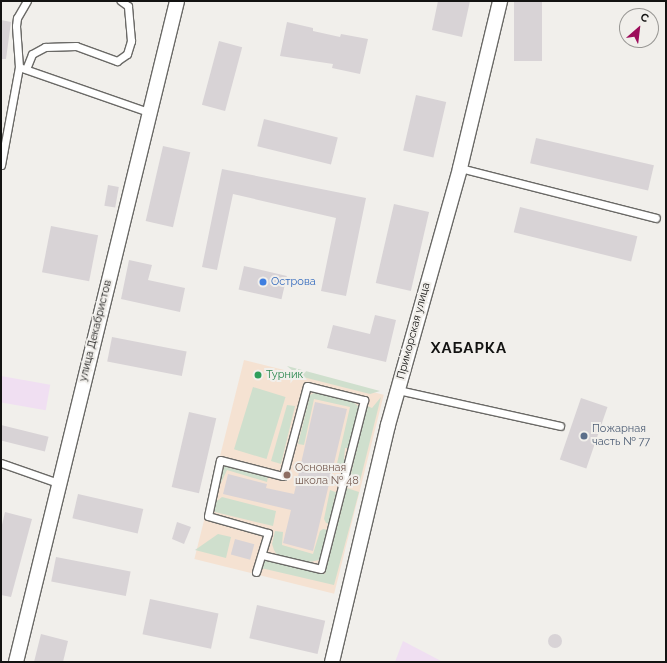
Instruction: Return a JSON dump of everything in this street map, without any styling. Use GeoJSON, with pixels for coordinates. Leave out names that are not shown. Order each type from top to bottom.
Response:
{"type":"FeatureCollection","features":[{"type":"Feature","properties":{"kind":"street","name":"улица Декабристов"},"geometry":{"type":"LineString","coordinates":[[16,662],[58,483],[152,113],[177,1]]}},
{"type":"Feature","properties":{"kind":"street","name":"Приморская улица"},"geometry":{"type":"LineString","coordinates":[[332,662],[359,542],[398,390],[460,168],[500,1]]}},
{"type":"Feature","properties":{"kind":"lane"},"geometry":{"type":"LineString","coordinates":[[23,68],[16,26],[17,18],[27,1]]}},
{"type":"Feature","properties":{"kind":"lane"},"geometry":{"type":"LineString","coordinates":[[1,165],[23,68],[32,54],[45,47],[57,45],[76,46],[117,61],[130,49],[129,4],[121,1]]}},
{"type":"Feature","properties":{"kind":"lane"},"geometry":{"type":"LineString","coordinates":[[23,68],[152,113]]}},
{"type":"Feature","properties":{"kind":"lane"},"geometry":{"type":"LineString","coordinates":[[460,168],[656,218]]}},
{"type":"Feature","properties":{"kind":"lane"},"geometry":{"type":"LineString","coordinates":[[256,572],[268,533],[208,516],[220,460],[283,476],[307,386],[364,400],[321,569],[262,555]]}},
{"type":"Feature","properties":{"kind":"lane"},"geometry":{"type":"LineString","coordinates":[[398,390],[560,426]]}},
{"type":"Feature","properties":{"kind":"lane"},"geometry":{"type":"LineString","coordinates":[[1,463],[58,483]]}},
{"type":"Feature","properties":{"kind":"shaded area","name":"Основная школа № 48"},"geometry":{"type":"Polygon","coordinates":[[[244,360],[384,395],[334,594],[194,559],[244,360]]]}},
{"type":"Feature","properties":{"kind":"shaded area"},"geometry":{"type":"Polygon","coordinates":[[[1,376],[50,385],[46,410],[1,402],[1,376]]]}},
{"type":"Feature","properties":{"kind":"shaded area"},"geometry":{"type":"Polygon","coordinates":[[[403,641],[443,662],[395,662],[403,641]]]}},
{"type":"Feature","properties":{"kind":"green space"},"geometry":{"type":"Polygon","coordinates":[[[287,366],[380,391],[370,394],[299,376],[287,366]]]}},
{"type":"Feature","properties":{"kind":"green space"},"geometry":{"type":"Polygon","coordinates":[[[253,387],[286,397],[267,459],[234,449],[253,387]]]}},
{"type":"Feature","properties":{"kind":"green space"},"geometry":{"type":"Polygon","coordinates":[[[318,391],[352,401],[359,407],[349,448],[345,448],[344,459],[347,461],[343,473],[335,472],[350,407],[314,399],[304,445],[298,444],[310,395],[318,391]]]}},
{"type":"Feature","properties":{"kind":"green space"},"geometry":{"type":"Polygon","coordinates":[[[381,397],[360,481],[350,478],[367,406],[372,408],[381,397]]]}},
{"type":"Feature","properties":{"kind":"green space"},"geometry":{"type":"Polygon","coordinates":[[[287,405],[295,406],[281,464],[271,461],[287,405]]]}},
{"type":"Feature","properties":{"kind":"green space"},"geometry":{"type":"Polygon","coordinates":[[[227,464],[268,476],[267,482],[227,470],[221,483],[217,482],[222,468],[227,464]]]}},
{"type":"Feature","properties":{"kind":"green space"},"geometry":{"type":"Polygon","coordinates":[[[347,488],[359,492],[334,585],[261,568],[264,560],[325,574],[347,488]]]}},
{"type":"Feature","properties":{"kind":"green space"},"geometry":{"type":"Polygon","coordinates":[[[330,490],[338,493],[334,499],[331,524],[326,523],[324,519],[330,490]]]}},
{"type":"Feature","properties":{"kind":"green space"},"geometry":{"type":"Polygon","coordinates":[[[222,497],[276,511],[273,526],[215,512],[213,504],[222,497]]]}},
{"type":"Feature","properties":{"kind":"green space"},"geometry":{"type":"Polygon","coordinates":[[[323,529],[329,530],[319,560],[310,562],[277,555],[274,550],[272,544],[275,531],[283,532],[282,545],[313,554],[320,531],[323,529]]]}},
{"type":"Feature","properties":{"kind":"green space"},"geometry":{"type":"Polygon","coordinates":[[[218,534],[231,537],[226,558],[195,550],[218,534]]]}},
{"type":"Feature","properties":{"kind":"building"},"geometry":{"type":"Polygon","coordinates":[[[438,1],[470,1],[462,37],[432,30],[438,1]]]}},
{"type":"Feature","properties":{"kind":"building"},"geometry":{"type":"Polygon","coordinates":[[[514,1],[542,1],[542,61],[514,61],[514,1]]]}},
{"type":"Feature","properties":{"kind":"building"},"geometry":{"type":"Polygon","coordinates":[[[1,20],[11,22],[6,59],[1,59],[1,20]]]}},
{"type":"Feature","properties":{"kind":"building"},"geometry":{"type":"Polygon","coordinates":[[[287,22],[313,28],[313,31],[340,37],[341,34],[368,39],[360,74],[332,68],[333,64],[280,56],[287,22]]]}},
{"type":"Feature","properties":{"kind":"building"},"geometry":{"type":"Polygon","coordinates":[[[219,41],[242,47],[225,111],[202,105],[219,41]]]}},
{"type":"Feature","properties":{"kind":"building"},"geometry":{"type":"Polygon","coordinates":[[[416,95],[446,102],[433,158],[403,151],[416,95]]]}},
{"type":"Feature","properties":{"kind":"building"},"geometry":{"type":"Polygon","coordinates":[[[264,119],[338,137],[331,165],[257,146],[264,119]]]}},
{"type":"Feature","properties":{"kind":"building"},"geometry":{"type":"Polygon","coordinates":[[[536,138],[654,165],[648,191],[530,163],[536,138]]]}},
{"type":"Feature","properties":{"kind":"building"},"geometry":{"type":"Polygon","coordinates":[[[163,146],[190,152],[173,227],[146,221],[163,146]]]}},
{"type":"Feature","properties":{"kind":"building"},"geometry":{"type":"Polygon","coordinates":[[[222,169],[366,198],[346,296],[321,291],[336,218],[233,194],[217,270],[202,267],[222,169]]]}},
{"type":"Feature","properties":{"kind":"building"},"geometry":{"type":"Polygon","coordinates":[[[108,185],[119,187],[115,208],[104,206],[108,185]]]}},
{"type":"Feature","properties":{"kind":"building"},"geometry":{"type":"Polygon","coordinates":[[[394,204],[429,212],[411,291],[376,283],[394,204]]]}},
{"type":"Feature","properties":{"kind":"building"},"geometry":{"type":"Polygon","coordinates":[[[520,207],[637,236],[631,262],[514,232],[520,207]]]}},
{"type":"Feature","properties":{"kind":"building"},"geometry":{"type":"Polygon","coordinates":[[[51,226],[98,235],[89,281],[42,272],[51,226]]]}},
{"type":"Feature","properties":{"kind":"building"},"geometry":{"type":"Polygon","coordinates":[[[129,260],[152,265],[148,280],[185,288],[180,312],[121,299],[129,260]]]}},
{"type":"Feature","properties":{"kind":"building","name":"Острова"},"geometry":{"type":"Polygon","coordinates":[[[244,266],[287,276],[281,299],[239,289],[244,266]]]}},
{"type":"Feature","properties":{"kind":"building"},"geometry":{"type":"Polygon","coordinates":[[[375,315],[396,320],[386,362],[327,348],[333,325],[370,334],[375,315]]]}},
{"type":"Feature","properties":{"kind":"building"},"geometry":{"type":"Polygon","coordinates":[[[112,337],[187,352],[182,376],[107,362],[112,337]]]}},
{"type":"Feature","properties":{"kind":"building","name":"Пожарная часть № 77"},"geometry":{"type":"Polygon","coordinates":[[[581,398],[607,407],[586,469],[560,459],[581,398]]]}},
{"type":"Feature","properties":{"kind":"building"},"geometry":{"type":"Polygon","coordinates":[[[315,402],[347,409],[313,551],[283,543],[291,510],[223,494],[228,474],[267,484],[266,488],[294,494],[315,402]]]}},
{"type":"Feature","properties":{"kind":"building"},"geometry":{"type":"Polygon","coordinates":[[[189,412],[216,418],[199,493],[172,487],[189,412]]]}},
{"type":"Feature","properties":{"kind":"building"},"geometry":{"type":"Polygon","coordinates":[[[1,425],[49,437],[45,451],[1,440],[1,425]]]}},
{"type":"Feature","properties":{"kind":"building"},"geometry":{"type":"Polygon","coordinates":[[[78,494],[143,509],[138,533],[72,518],[78,494]]]}},
{"type":"Feature","properties":{"kind":"building"},"geometry":{"type":"Polygon","coordinates":[[[5,512],[32,519],[11,597],[1,595],[1,529],[5,512]]]}},
{"type":"Feature","properties":{"kind":"building"},"geometry":{"type":"Polygon","coordinates":[[[177,522],[191,527],[184,544],[172,539],[177,522]]]}},
{"type":"Feature","properties":{"kind":"building"},"geometry":{"type":"Polygon","coordinates":[[[235,539],[254,544],[250,560],[231,554],[235,539]]]}},
{"type":"Feature","properties":{"kind":"building"},"geometry":{"type":"Polygon","coordinates":[[[56,557],[131,572],[126,596],[51,582],[56,557]]]}},
{"type":"Feature","properties":{"kind":"building"},"geometry":{"type":"Polygon","coordinates":[[[150,599],[218,614],[211,649],[143,634],[150,599]]]}},
{"type":"Feature","properties":{"kind":"building"},"geometry":{"type":"Polygon","coordinates":[[[257,605],[325,621],[318,654],[249,638],[257,605]]]}},
{"type":"Feature","properties":{"kind":"building"},"geometry":{"type":"Polygon","coordinates":[[[41,634],[68,641],[63,662],[34,662],[41,634]]]}},
{"type":"Feature","properties":{"kind":"building"},"geometry":{"type":"Polygon","coordinates":[[[552,634],[558,634],[562,638],[562,644],[558,648],[552,648],[548,644],[548,638],[552,634]]]}},
{"type":"Feature","properties":{"kind":"place","name":"Острова"},"geometry":{"type":"Point","coordinates":[263,282]}},
{"type":"Feature","properties":{"kind":"place","name":"Турник"},"geometry":{"type":"Point","coordinates":[258,375]}},
{"type":"Feature","properties":{"kind":"place","name":"Пожарная часть № 77"},"geometry":{"type":"Point","coordinates":[584,436]}},
{"type":"Feature","properties":{"kind":"place","name":"Основная школа № 48"},"geometry":{"type":"Point","coordinates":[287,475]}},
{"type":"Feature","properties":{"kind":"district","name":"ХАБАРКА"},"geometry":{"type":"Point","coordinates":[469,349]}}]}
